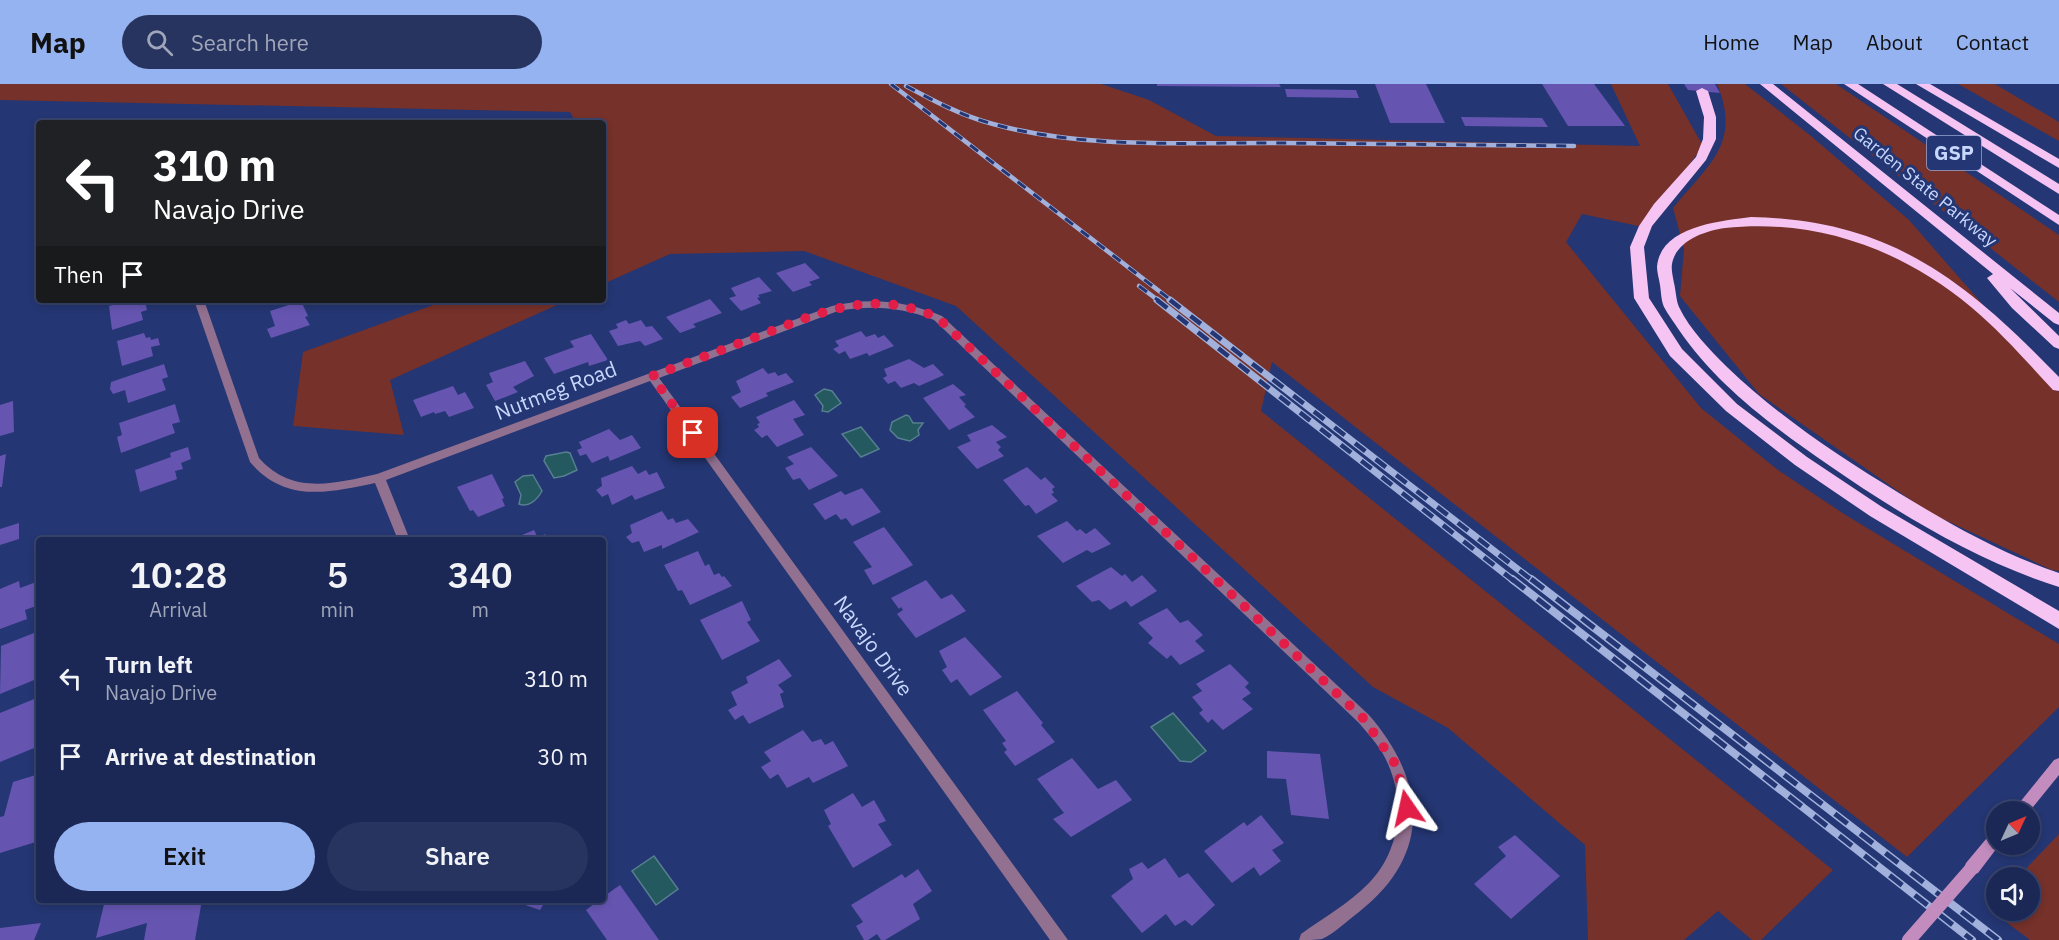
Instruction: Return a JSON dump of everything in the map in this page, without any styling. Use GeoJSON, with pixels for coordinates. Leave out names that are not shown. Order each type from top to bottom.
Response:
{"type":"FeatureCollection","features":[{"type":"Feature","properties":{"kind":"highway","name":"Garden State Parkway"},"geometry":{"type":"LineString","coordinates":[[1766,84],[2059,320]]}},
{"type":"Feature","properties":{"kind":"highway","name":"Garden State Parkway"},"geometry":{"type":"LineString","coordinates":[[1850,84],[2059,221]]}},
{"type":"Feature","properties":{"kind":"highway","name":"GSP"},"geometry":{"type":"LineString","coordinates":[[1889,84],[2059,190]]}},
{"type":"Feature","properties":{"kind":"highway","name":"GSP"},"geometry":{"type":"LineString","coordinates":[[1922,84],[2059,164]]}},
{"type":"Feature","properties":{"kind":"highway"},"geometry":{"type":"LineString","coordinates":[[1702,92],[1713,129],[1709,145],[1648,222],[1635,254],[1637,282],[1654,323],[1680,357],[1700,378],[1734,409],[1786,450],[1872,509],[2059,621]]}},
{"type":"Feature","properties":{"kind":"highway"},"geometry":{"type":"LineString","coordinates":[[2059,386],[1996,322],[1962,292],[1890,250],[1841,233],[1788,223],[1726,224],[1695,231],[1682,238],[1673,246],[1664,265],[1664,287],[1669,302],[1688,333],[1721,371],[1773,416],[1838,463],[1941,527],[2009,562],[2059,580]]}},
{"type":"Feature","properties":{"kind":"highway"},"geometry":{"type":"LineString","coordinates":[[1963,243],[2017,305],[2059,344]]}},
{"type":"Feature","properties":{"kind":"main road"},"geometry":{"type":"LineString","coordinates":[[2028,801],[2059,764]]}},
{"type":"Feature","properties":{"kind":"main road"},"geometry":{"type":"LineString","coordinates":[[1909,940],[1986,850]]}},
{"type":"Feature","properties":{"kind":"street","name":"Nutmeg Road"},"geometry":{"type":"LineString","coordinates":[[200,303],[254,459],[261,470],[274,480],[314,488],[338,487],[380,478],[826,311],[858,304],[902,305],[921,310],[948,324],[1364,719],[1396,765],[1407,808],[1403,838],[1393,865],[1373,889],[1307,940]]}},
{"type":"Feature","properties":{"kind":"street","name":"Navajo Drive"},"geometry":{"type":"LineString","coordinates":[[652,376],[1060,940]]}},
{"type":"Feature","properties":{"kind":"street"},"geometry":{"type":"LineString","coordinates":[[380,478],[403,537]]}},
{"type":"Feature","properties":{"kind":"shaded area"},"geometry":{"type":"Polygon","coordinates":[[[0,84],[1101,84],[1149,100],[1216,136],[1640,146],[1611,84],[1668,84],[1703,146],[1643,227],[1582,214],[1566,242],[1701,408],[1778,470],[1844,514],[2059,644],[2059,707],[1907,857],[1272,362],[1261,411],[1833,870],[1761,940],[1752,940],[1718,911],[1684,940],[1588,940],[1585,845],[1448,728],[1373,687],[956,306],[804,251],[670,254],[606,283],[606,195],[608,191],[606,187],[606,120],[574,120],[570,112],[0,100],[0,84]]]}},
{"type":"Feature","properties":{"kind":"shaded area"},"geometry":{"type":"Polygon","coordinates":[[[1717,84],[1745,84],[1811,136],[1909,220],[2059,392],[2059,571],[2052,570],[1928,512],[1759,394],[1680,296],[1684,249],[1673,208],[1709,166],[1723,138],[1726,123],[1724,105],[1717,84]]]}},
{"type":"Feature","properties":{"kind":"shaded area"},"geometry":{"type":"Polygon","coordinates":[[[1781,84],[1836,84],[2059,235],[2059,302],[1781,84]]]}},
{"type":"Feature","properties":{"kind":"shaded area"},"geometry":{"type":"Polygon","coordinates":[[[1958,84],[1995,84],[2059,122],[2059,141],[1958,84]]]}},
{"type":"Feature","properties":{"kind":"shaded area"},"geometry":{"type":"Polygon","coordinates":[[[439,303],[561,303],[390,380],[404,435],[293,426],[303,352],[439,303]]]}},
{"type":"Feature","properties":{"kind":"shaded area"},"geometry":{"type":"Polygon","coordinates":[[[824,389],[832,391],[841,403],[828,412],[822,411],[823,406],[815,395],[824,389]]]}},
{"type":"Feature","properties":{"kind":"shaded area"},"geometry":{"type":"Polygon","coordinates":[[[906,415],[913,423],[923,423],[918,430],[919,435],[910,441],[898,438],[890,430],[892,422],[906,415]]]}},
{"type":"Feature","properties":{"kind":"shaded area"},"geometry":{"type":"Polygon","coordinates":[[[861,427],[879,449],[861,457],[842,434],[861,427]]]}},
{"type":"Feature","properties":{"kind":"shaded area"},"geometry":{"type":"Polygon","coordinates":[[[570,453],[577,470],[554,478],[544,461],[546,456],[570,453]]]}},
{"type":"Feature","properties":{"kind":"shaded area"},"geometry":{"type":"Polygon","coordinates":[[[533,475],[542,491],[532,502],[526,505],[519,504],[521,495],[515,482],[523,476],[533,475]]]}},
{"type":"Feature","properties":{"kind":"shaded area"},"geometry":{"type":"Polygon","coordinates":[[[1173,713],[1206,751],[1191,762],[1180,761],[1151,727],[1173,713]]]}},
{"type":"Feature","properties":{"kind":"shaded area"},"geometry":{"type":"Polygon","coordinates":[[[2059,834],[2059,940],[2030,940],[2005,921],[2040,921],[2040,867],[2028,867],[2059,834]]]}},
{"type":"Feature","properties":{"kind":"shaded area"},"geometry":{"type":"Polygon","coordinates":[[[654,856],[678,889],[656,905],[632,871],[654,856]]]}},
{"type":"Feature","properties":{"kind":"building"},"geometry":{"type":"Polygon","coordinates":[[[1157,84],[1279,84],[1281,87],[1157,86],[1157,84]]]}},
{"type":"Feature","properties":{"kind":"building"},"geometry":{"type":"Polygon","coordinates":[[[1375,84],[1426,84],[1445,123],[1390,123],[1375,84]]]}},
{"type":"Feature","properties":{"kind":"building"},"geometry":{"type":"Polygon","coordinates":[[[1542,84],[1594,84],[1625,126],[1568,126],[1542,84]]]}},
{"type":"Feature","properties":{"kind":"building"},"geometry":{"type":"Polygon","coordinates":[[[1684,84],[1715,84],[1720,93],[1688,90],[1684,84]]]}},
{"type":"Feature","properties":{"kind":"building"},"geometry":{"type":"Polygon","coordinates":[[[1285,89],[1356,90],[1359,98],[1287,97],[1285,89]]]}},
{"type":"Feature","properties":{"kind":"building"},"geometry":{"type":"Polygon","coordinates":[[[1461,117],[1542,118],[1548,127],[1465,126],[1461,117]]]}},
{"type":"Feature","properties":{"kind":"building"},"geometry":{"type":"Polygon","coordinates":[[[805,263],[820,278],[809,282],[812,285],[793,292],[776,273],[805,263]]]}},
{"type":"Feature","properties":{"kind":"building"},"geometry":{"type":"Polygon","coordinates":[[[759,277],[772,291],[758,295],[760,297],[757,298],[761,303],[741,311],[729,298],[736,296],[731,288],[759,277]]]}},
{"type":"Feature","properties":{"kind":"building"},"geometry":{"type":"Polygon","coordinates":[[[710,299],[722,313],[693,324],[696,327],[680,333],[666,317],[710,299]]]}},
{"type":"Feature","properties":{"kind":"building"},"geometry":{"type":"Polygon","coordinates":[[[120,303],[145,303],[147,310],[141,312],[143,320],[112,330],[109,306],[120,303]]]}},
{"type":"Feature","properties":{"kind":"building"},"geometry":{"type":"Polygon","coordinates":[[[302,303],[308,316],[305,317],[310,325],[271,338],[267,329],[275,326],[270,311],[302,303]]]}},
{"type":"Feature","properties":{"kind":"building"},"geometry":{"type":"Polygon","coordinates":[[[626,320],[629,324],[641,320],[646,327],[652,326],[663,339],[645,346],[640,341],[618,346],[609,331],[618,328],[616,324],[626,320]]]}},
{"type":"Feature","properties":{"kind":"building"},"geometry":{"type":"Polygon","coordinates":[[[861,331],[866,337],[875,334],[878,338],[884,335],[894,346],[869,356],[867,353],[850,359],[845,351],[839,354],[833,349],[839,346],[835,341],[861,331]]]}},
{"type":"Feature","properties":{"kind":"building"},"geometry":{"type":"Polygon","coordinates":[[[144,333],[146,338],[150,337],[151,340],[158,338],[160,345],[151,347],[153,356],[122,366],[117,341],[144,333]]]}},
{"type":"Feature","properties":{"kind":"building"},"geometry":{"type":"Polygon","coordinates":[[[591,334],[608,360],[589,366],[588,362],[554,374],[544,358],[574,347],[570,341],[591,334]]]}},
{"type":"Feature","properties":{"kind":"building"},"geometry":{"type":"Polygon","coordinates":[[[909,359],[924,368],[933,364],[944,375],[919,386],[914,383],[901,388],[895,381],[888,384],[883,378],[887,376],[884,369],[909,359]]]}},
{"type":"Feature","properties":{"kind":"building"},"geometry":{"type":"Polygon","coordinates":[[[525,361],[534,376],[513,387],[518,392],[495,401],[486,385],[493,382],[489,373],[525,361]]]}},
{"type":"Feature","properties":{"kind":"building"},"geometry":{"type":"Polygon","coordinates":[[[164,364],[168,377],[162,379],[166,390],[128,403],[125,390],[113,394],[110,389],[111,382],[164,364]]]}},
{"type":"Feature","properties":{"kind":"building"},"geometry":{"type":"Polygon","coordinates":[[[763,368],[768,374],[775,372],[778,376],[786,373],[794,382],[766,393],[768,396],[740,408],[731,397],[741,392],[736,381],[763,368]]]}},
{"type":"Feature","properties":{"kind":"building"},"geometry":{"type":"Polygon","coordinates":[[[953,384],[966,395],[959,397],[975,417],[949,430],[923,398],[953,384]]]}},
{"type":"Feature","properties":{"kind":"building"},"geometry":{"type":"Polygon","coordinates":[[[453,386],[458,395],[465,392],[474,408],[449,417],[445,411],[421,417],[413,400],[453,386]]]}},
{"type":"Feature","properties":{"kind":"building"},"geometry":{"type":"Polygon","coordinates":[[[794,400],[805,415],[793,419],[804,435],[777,447],[767,435],[762,438],[754,430],[759,427],[757,424],[760,423],[756,417],[794,400]]]}},
{"type":"Feature","properties":{"kind":"building"},"geometry":{"type":"Polygon","coordinates":[[[13,401],[14,432],[0,436],[0,405],[13,401]]]}},
{"type":"Feature","properties":{"kind":"building"},"geometry":{"type":"Polygon","coordinates":[[[175,404],[180,422],[172,424],[175,433],[121,453],[117,437],[122,435],[119,423],[175,404]]]}},
{"type":"Feature","properties":{"kind":"building"},"geometry":{"type":"Polygon","coordinates":[[[992,425],[1007,437],[996,442],[1001,447],[998,450],[1004,456],[977,469],[957,447],[971,441],[967,435],[992,425]]]}},
{"type":"Feature","properties":{"kind":"building"},"geometry":{"type":"Polygon","coordinates":[[[609,429],[620,440],[632,435],[641,448],[610,461],[608,456],[592,463],[586,454],[580,456],[577,450],[582,448],[579,442],[609,429]]]}},
{"type":"Feature","properties":{"kind":"building"},"geometry":{"type":"Polygon","coordinates":[[[188,447],[191,459],[181,463],[183,469],[175,471],[177,479],[140,492],[135,470],[171,457],[170,453],[188,447]]]}},
{"type":"Feature","properties":{"kind":"building"},"geometry":{"type":"Polygon","coordinates":[[[811,447],[838,476],[809,490],[800,478],[793,480],[785,468],[794,464],[787,457],[811,447]]]}},
{"type":"Feature","properties":{"kind":"building"},"geometry":{"type":"Polygon","coordinates":[[[6,454],[2,487],[0,487],[0,456],[6,454]]]}},
{"type":"Feature","properties":{"kind":"building"},"geometry":{"type":"Polygon","coordinates":[[[632,466],[638,474],[646,470],[649,475],[657,472],[665,488],[635,500],[632,495],[612,505],[608,494],[602,497],[596,490],[602,486],[601,478],[632,466]]]}},
{"type":"Feature","properties":{"kind":"building"},"geometry":{"type":"Polygon","coordinates":[[[1027,467],[1041,480],[1045,477],[1055,487],[1052,489],[1054,493],[1051,494],[1058,501],[1036,514],[1029,505],[1025,506],[1003,480],[1027,467]]]}},
{"type":"Feature","properties":{"kind":"building"},"geometry":{"type":"Polygon","coordinates":[[[492,474],[504,498],[502,499],[505,506],[478,517],[473,510],[470,511],[457,487],[492,474]]]}},
{"type":"Feature","properties":{"kind":"building"},"geometry":{"type":"Polygon","coordinates":[[[862,488],[881,512],[852,526],[846,518],[841,520],[836,514],[825,520],[813,504],[841,491],[845,495],[862,488]]]}},
{"type":"Feature","properties":{"kind":"building"},"geometry":{"type":"Polygon","coordinates":[[[662,511],[668,520],[673,518],[676,523],[688,519],[699,532],[662,549],[662,545],[644,552],[639,541],[632,543],[626,537],[632,533],[630,525],[662,511]]]}},
{"type":"Feature","properties":{"kind":"building"},"geometry":{"type":"Polygon","coordinates":[[[1067,521],[1077,531],[1080,529],[1086,534],[1095,528],[1111,544],[1092,553],[1087,550],[1063,563],[1037,536],[1067,521]]]}},
{"type":"Feature","properties":{"kind":"building"},"geometry":{"type":"Polygon","coordinates":[[[19,523],[19,539],[0,545],[0,529],[19,523]]]}},
{"type":"Feature","properties":{"kind":"building"},"geometry":{"type":"Polygon","coordinates":[[[884,527],[913,565],[873,585],[864,570],[872,567],[853,542],[884,527]]]}},
{"type":"Feature","properties":{"kind":"building"},"geometry":{"type":"Polygon","coordinates":[[[534,530],[538,537],[517,537],[534,530]]]}},
{"type":"Feature","properties":{"kind":"building"},"geometry":{"type":"Polygon","coordinates":[[[698,551],[705,566],[709,564],[714,575],[719,573],[722,577],[724,576],[732,586],[690,605],[682,590],[678,591],[664,565],[698,551]]]}},
{"type":"Feature","properties":{"kind":"building"},"geometry":{"type":"Polygon","coordinates":[[[1111,567],[1122,576],[1125,574],[1132,582],[1142,575],[1157,591],[1131,607],[1126,601],[1110,610],[1099,600],[1092,602],[1076,586],[1111,567]]]}},
{"type":"Feature","properties":{"kind":"building"},"geometry":{"type":"Polygon","coordinates":[[[926,580],[941,599],[952,594],[966,611],[916,638],[897,614],[903,610],[901,607],[899,609],[891,598],[926,580]]]}},
{"type":"Feature","properties":{"kind":"building"},"geometry":{"type":"Polygon","coordinates":[[[19,581],[20,588],[36,582],[36,606],[25,610],[27,619],[0,629],[0,589],[19,581]]]}},
{"type":"Feature","properties":{"kind":"building"},"geometry":{"type":"Polygon","coordinates":[[[742,601],[751,620],[747,622],[760,641],[722,660],[700,620],[742,601]]]}},
{"type":"Feature","properties":{"kind":"building"},"geometry":{"type":"Polygon","coordinates":[[[1167,608],[1180,623],[1188,620],[1203,635],[1195,641],[1205,651],[1180,665],[1171,655],[1167,659],[1148,643],[1153,638],[1138,623],[1167,608]]]}},
{"type":"Feature","properties":{"kind":"building"},"geometry":{"type":"Polygon","coordinates":[[[36,632],[36,679],[0,694],[1,646],[36,632]]]}},
{"type":"Feature","properties":{"kind":"building"},"geometry":{"type":"Polygon","coordinates":[[[965,637],[1002,677],[970,696],[957,679],[951,683],[942,670],[947,667],[939,651],[965,637]]]}},
{"type":"Feature","properties":{"kind":"building"},"geometry":{"type":"Polygon","coordinates":[[[779,659],[792,676],[778,685],[784,692],[780,694],[784,707],[749,724],[743,715],[735,720],[728,710],[737,705],[731,692],[748,683],[746,677],[779,659]]]}},
{"type":"Feature","properties":{"kind":"building"},"geometry":{"type":"Polygon","coordinates":[[[1230,664],[1249,683],[1245,687],[1251,693],[1242,699],[1253,709],[1223,730],[1212,719],[1208,723],[1199,713],[1203,710],[1192,697],[1202,691],[1196,684],[1230,664]]]}},
{"type":"Feature","properties":{"kind":"building"},"geometry":{"type":"Polygon","coordinates":[[[1017,691],[1055,742],[1015,766],[1004,752],[1007,750],[1002,743],[1006,741],[983,710],[1017,691]]]}},
{"type":"Feature","properties":{"kind":"building"},"geometry":{"type":"Polygon","coordinates":[[[36,698],[36,747],[0,762],[0,713],[36,698]]]}},
{"type":"Feature","properties":{"kind":"building"},"geometry":{"type":"Polygon","coordinates":[[[803,730],[812,742],[821,739],[825,745],[833,741],[848,766],[813,783],[809,777],[787,788],[778,774],[770,779],[761,767],[771,761],[764,752],[803,730]]]}},
{"type":"Feature","properties":{"kind":"building"},"geometry":{"type":"Polygon","coordinates":[[[1267,751],[1320,754],[1329,819],[1291,815],[1286,779],[1267,778],[1267,751]]]}},
{"type":"Feature","properties":{"kind":"building"},"geometry":{"type":"Polygon","coordinates":[[[1072,758],[1098,789],[1116,780],[1132,800],[1071,837],[1053,819],[1064,813],[1037,779],[1072,758]]]}},
{"type":"Feature","properties":{"kind":"building"},"geometry":{"type":"Polygon","coordinates":[[[36,775],[36,842],[0,853],[0,817],[4,816],[13,782],[36,775]]]}},
{"type":"Feature","properties":{"kind":"building"},"geometry":{"type":"Polygon","coordinates":[[[853,793],[862,807],[874,800],[886,821],[878,824],[892,845],[853,868],[828,826],[831,824],[824,810],[853,793]]]}},
{"type":"Feature","properties":{"kind":"building"},"geometry":{"type":"Polygon","coordinates":[[[1261,815],[1284,843],[1272,850],[1281,861],[1260,876],[1254,867],[1232,883],[1204,851],[1244,822],[1247,826],[1261,815]]]}},
{"type":"Feature","properties":{"kind":"building"},"geometry":{"type":"Polygon","coordinates":[[[1515,835],[1560,876],[1511,919],[1474,884],[1506,856],[1498,847],[1515,835]]]}},
{"type":"Feature","properties":{"kind":"building"},"geometry":{"type":"Polygon","coordinates":[[[1165,858],[1179,878],[1188,873],[1215,905],[1192,926],[1185,920],[1175,926],[1166,914],[1142,933],[1111,896],[1133,879],[1129,869],[1142,862],[1148,869],[1165,858]]]}},
{"type":"Feature","properties":{"kind":"building"},"geometry":{"type":"Polygon","coordinates":[[[918,869],[932,891],[913,904],[920,919],[885,940],[881,940],[877,934],[864,940],[856,926],[863,922],[851,905],[902,874],[905,878],[918,869]]]}},
{"type":"Feature","properties":{"kind":"building"},"geometry":{"type":"Polygon","coordinates":[[[620,885],[659,940],[607,940],[586,910],[595,903],[606,903],[606,895],[620,885]]]}},
{"type":"Feature","properties":{"kind":"building"},"geometry":{"type":"Polygon","coordinates":[[[104,903],[201,903],[195,940],[144,940],[147,923],[96,938],[104,903]]]}},
{"type":"Feature","properties":{"kind":"building"},"geometry":{"type":"Polygon","coordinates":[[[519,903],[544,903],[540,910],[519,903]]]}},
{"type":"Feature","properties":{"kind":"building"},"geometry":{"type":"Polygon","coordinates":[[[41,923],[34,940],[0,940],[0,928],[41,923]]]}},
{"type":"Feature","properties":{"kind":"railway"},"geometry":{"type":"LineString","coordinates":[[891,84],[1172,301]]}},
{"type":"Feature","properties":{"kind":"railway"},"geometry":{"type":"LineString","coordinates":[[906,86],[938,103],[982,121],[1064,138],[1137,143],[1574,146]]}},
{"type":"Feature","properties":{"kind":"railway"},"geometry":{"type":"LineString","coordinates":[[1139,286],[1159,301]]}},
{"type":"Feature","properties":{"kind":"railway"},"geometry":{"type":"LineString","coordinates":[[1157,300],[1514,581]]}},
{"type":"Feature","properties":{"kind":"railway"},"geometry":{"type":"LineString","coordinates":[[1170,300],[1533,581]]}},
{"type":"Feature","properties":{"kind":"railway"},"geometry":{"type":"LineString","coordinates":[[1512,579],[1972,940]]}},
{"type":"Feature","properties":{"kind":"railway"},"geometry":{"type":"LineString","coordinates":[[1531,579],[1998,940]]}},
{"type":"Feature","properties":{"kind":"route"},"geometry":{"type":"LineString","coordinates":[[693,433],[652,376],[836,308],[880,303],[902,305],[938,318],[948,324],[1364,719],[1396,765],[1403,784],[1407,808]]}}]}
